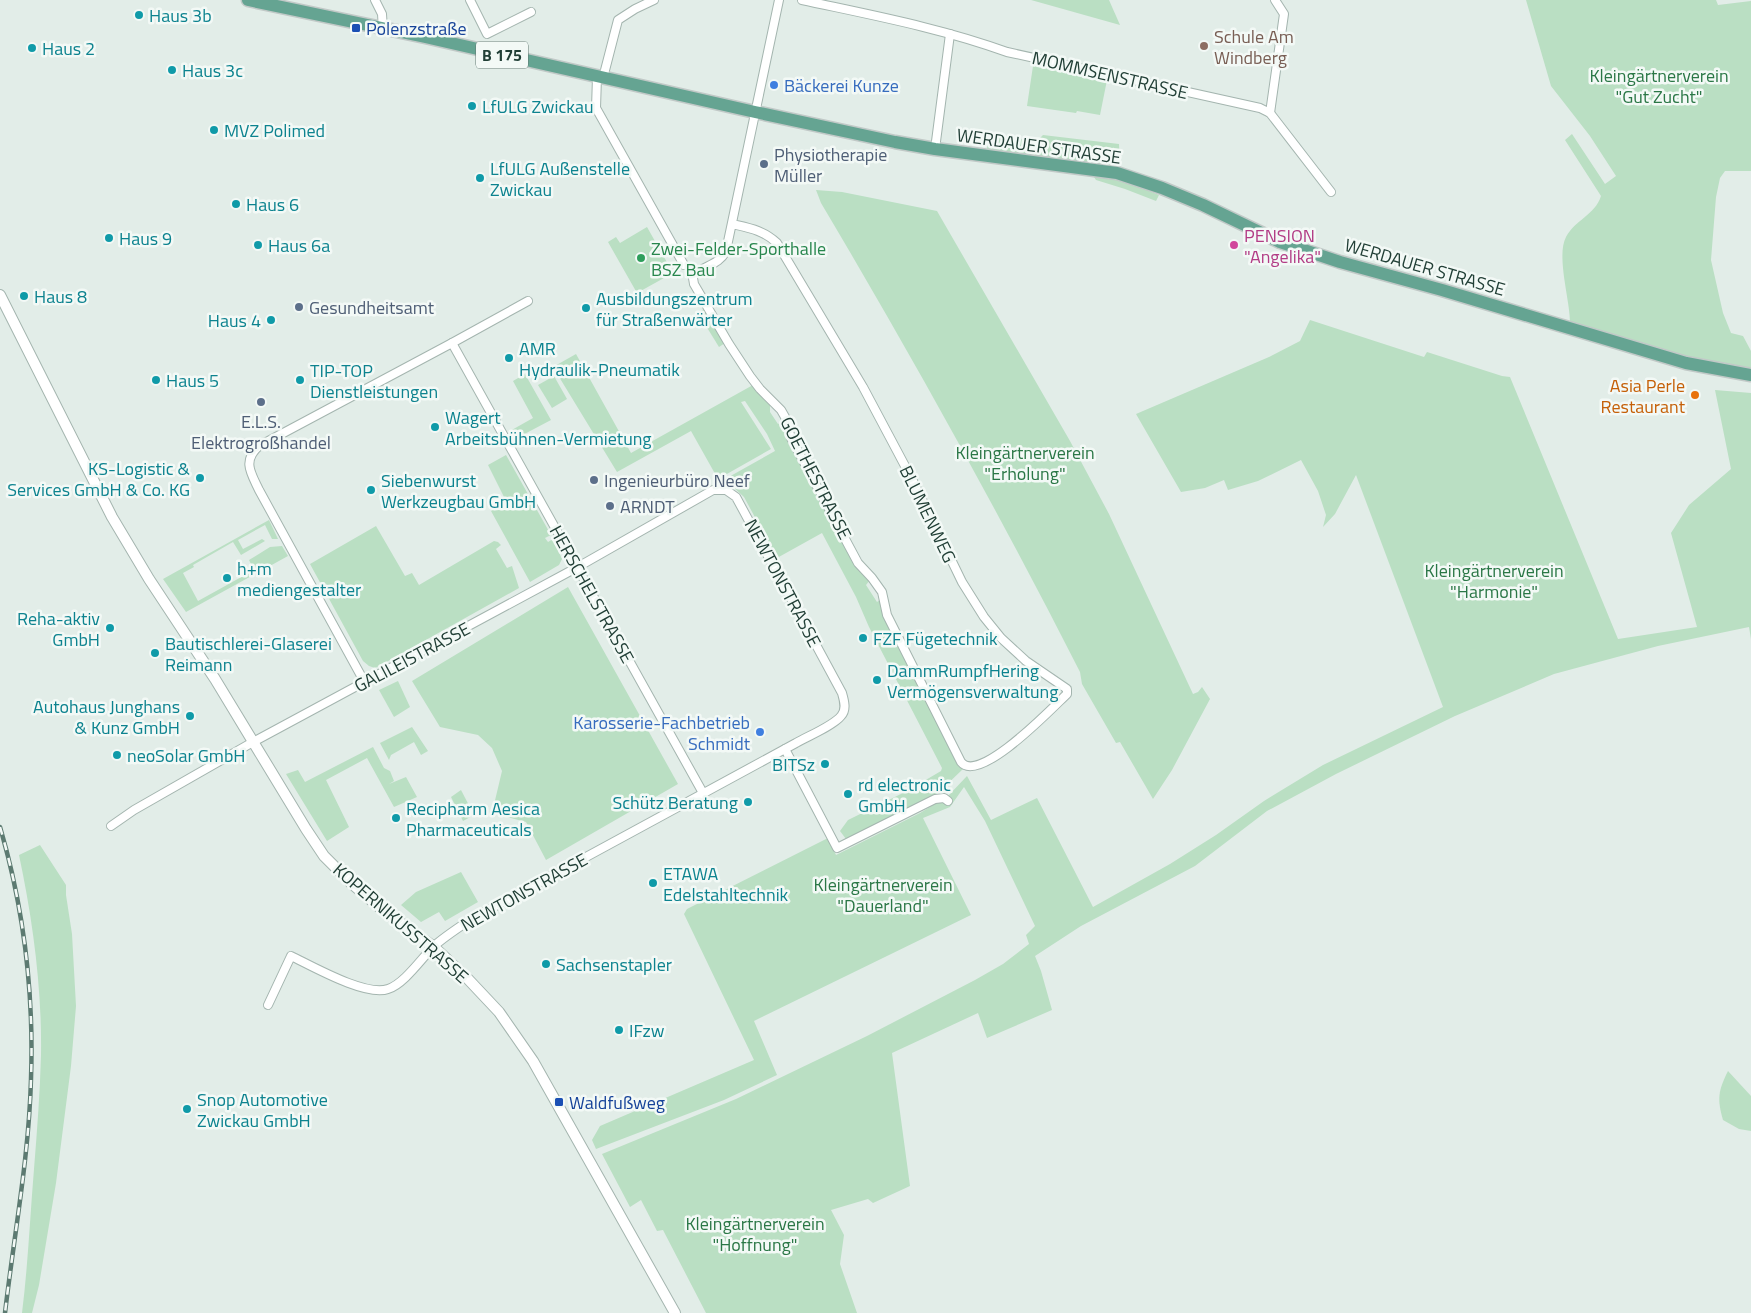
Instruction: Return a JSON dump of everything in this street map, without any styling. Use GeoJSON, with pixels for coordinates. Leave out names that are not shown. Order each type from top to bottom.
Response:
{"type":"FeatureCollection","features":[{"type":"Feature","properties":{"kind":"main road","name":"WERDAUER STRASSE"},"geometry":{"type":"LineString","coordinates":[[248,0],[425,37],[755,112],[935,149],[1117,173],[1162,188],[1203,205],[1280,242],[1340,262],[1442,290],[1686,363],[1751,375]]}},
{"type":"Feature","properties":{"kind":"street"},"geometry":{"type":"LineString","coordinates":[[375,0],[382,14],[383,29]]}},
{"type":"Feature","properties":{"kind":"street"},"geometry":{"type":"LineString","coordinates":[[470,0],[487,34],[532,12]]}},
{"type":"Feature","properties":{"kind":"street"},"geometry":{"type":"LineString","coordinates":[[654,0],[618,20],[600,77],[596,108],[684,265]]}},
{"type":"Feature","properties":{"kind":"street","name":"GOETHESTRASSE"},"geometry":{"type":"LineString","coordinates":[[779,0],[726,251],[722,258],[697,272],[692,278],[729,344],[750,376],[781,410],[785,417],[791,438],[858,563],[882,592],[884,606],[897,634],[961,762],[966,767]]}},
{"type":"Feature","properties":{"kind":"street","name":"MOMMSENSTRASSE"},"geometry":{"type":"LineString","coordinates":[[802,0],[950,34],[987,44],[1007,52],[1260,108],[1270,113]]}},
{"type":"Feature","properties":{"kind":"street"},"geometry":{"type":"LineString","coordinates":[[1275,0],[1284,14],[1270,113],[1331,192]]}},
{"type":"Feature","properties":{"kind":"street"},"geometry":{"type":"LineString","coordinates":[[935,149],[950,34]]}},
{"type":"Feature","properties":{"kind":"street","name":"BLUMENWEG"},"geometry":{"type":"LineString","coordinates":[[732,224],[760,230],[777,243],[863,387],[913,481],[962,582],[984,617],[1001,638],[1026,661],[1068,689],[1067,694],[1043,718],[1001,753],[986,762],[966,767]]}},
{"type":"Feature","properties":{"kind":"street","name":"KOPERNIKUSSTRASSE"},"geometry":{"type":"LineString","coordinates":[[0,295],[112,517],[146,575],[216,679],[324,856],[379,908],[434,947],[499,1012],[533,1061],[675,1313]]}},
{"type":"Feature","properties":{"kind":"street"},"geometry":{"type":"LineString","coordinates":[[365,683],[259,490],[251,473],[249,458],[259,446],[528,301]]}},
{"type":"Feature","properties":{"kind":"street","name":"HERSCHELSTRASSE"},"geometry":{"type":"LineString","coordinates":[[452,343],[576,568],[704,793]]}},
{"type":"Feature","properties":{"kind":"street","name":"GALILEISTRASSE"},"geometry":{"type":"LineString","coordinates":[[112,826],[134,810],[253,742],[576,568],[713,490]]}},
{"type":"Feature","properties":{"kind":"street","name":"NEWTONSTRASSE"},"geometry":{"type":"LineString","coordinates":[[268,1005],[291,956],[363,988],[379,991],[389,989],[397,984],[434,947],[470,920],[785,749],[842,715],[845,706],[842,692],[736,497],[726,490],[713,490]]}},
{"type":"Feature","properties":{"kind":"street"},"geometry":{"type":"LineString","coordinates":[[785,749],[837,848],[934,799],[944,798],[948,801]]}},
{"type":"Feature","properties":{"kind":"green space"},"geometry":{"type":"Polygon","coordinates":[[[1031,0],[1109,0],[1120,25],[1031,0]]]}},
{"type":"Feature","properties":{"kind":"green space","name":"Kleingärtnerverein \"Gut Zucht\""},"geometry":{"type":"Polygon","coordinates":[[[1526,0],[1716,0],[1718,5],[1751,1],[1751,171],[1725,171],[1720,178],[1716,197],[1711,260],[1723,313],[1731,333],[1743,336],[1751,351],[1751,371],[1699,363],[1570,322],[1562,255],[1563,245],[1570,231],[1590,213],[1601,196],[1565,140],[1572,134],[1605,184],[1616,176],[1590,136],[1551,86],[1526,0]]]}},
{"type":"Feature","properties":{"kind":"green space"},"geometry":{"type":"Polygon","coordinates":[[[1033,66],[1107,80],[1100,115],[1027,106],[1033,66]]]}},
{"type":"Feature","properties":{"kind":"green space"},"geometry":{"type":"Polygon","coordinates":[[[1043,135],[1119,144],[1120,168],[1091,162],[986,151],[991,136],[1037,141],[1043,135]]]}},
{"type":"Feature","properties":{"kind":"green space"},"geometry":{"type":"Polygon","coordinates":[[[1092,174],[1127,182],[1159,195],[1156,201],[1096,180],[1092,174]]]}},
{"type":"Feature","properties":{"kind":"green space","name":"Kleingärtnerverein \"Erholung\""},"geometry":{"type":"Polygon","coordinates":[[[816,190],[842,192],[937,211],[1070,441],[1109,514],[1193,694],[1202,687],[1210,699],[1172,770],[1153,799],[1120,742],[1116,743],[1082,684],[1080,672],[986,494],[922,377],[821,203],[816,190]]]}},
{"type":"Feature","properties":{"kind":"green space","name":"Zwei-Felder-Sporthalle BSZ Bau"},"geometry":{"type":"Polygon","coordinates":[[[647,227],[673,273],[637,293],[608,242],[616,237],[620,243],[647,227]]]}},
{"type":"Feature","properties":{"kind":"green space"},"geometry":{"type":"Polygon","coordinates":[[[704,309],[725,343],[719,347],[698,313],[704,309]]]}},
{"type":"Feature","properties":{"kind":"green space"},"geometry":{"type":"Polygon","coordinates":[[[1310,320],[1424,357],[1427,352],[1510,377],[1618,639],[1697,627],[1671,533],[1689,505],[1731,469],[1715,390],[1751,393],[1751,639],[1749,627],[1658,646],[1554,674],[1455,716],[1336,774],[1267,811],[1195,866],[1081,926],[1035,956],[1052,1010],[987,1038],[978,1013],[892,1053],[910,1186],[873,1203],[868,1199],[831,1210],[844,1235],[840,1264],[857,1313],[706,1313],[663,1230],[657,1231],[641,1200],[630,1207],[602,1154],[736,1099],[867,1036],[975,980],[1003,964],[1029,944],[1026,935],[1035,926],[985,821],[964,787],[950,807],[923,818],[971,915],[754,1021],[777,1075],[724,1100],[596,1149],[592,1140],[600,1126],[754,1060],[684,914],[687,909],[828,838],[836,855],[920,813],[948,796],[967,776],[991,820],[1037,798],[1093,907],[1170,864],[1216,835],[1264,801],[1323,765],[1443,707],[1356,475],[1335,514],[1323,527],[1326,515],[1318,491],[1301,460],[1258,481],[1228,490],[1224,480],[1205,488],[1181,492],[1136,414],[1269,357],[1300,341],[1310,320]]]}},
{"type":"Feature","properties":{"kind":"green space"},"geometry":{"type":"Polygon","coordinates":[[[576,354],[631,453],[753,385],[770,403],[770,412],[778,424],[784,421],[870,580],[866,585],[877,602],[881,599],[880,605],[886,622],[953,754],[963,769],[938,793],[846,839],[840,831],[848,820],[907,791],[941,771],[942,768],[822,533],[777,558],[744,497],[732,486],[718,483],[775,451],[767,434],[745,401],[741,402],[771,449],[718,479],[691,431],[617,472],[553,367],[576,354]]]}},
{"type":"Feature","properties":{"kind":"green space"},"geometry":{"type":"Polygon","coordinates":[[[525,374],[551,420],[515,439],[510,431],[533,418],[513,381],[525,374]]]}},
{"type":"Feature","properties":{"kind":"green space"},"geometry":{"type":"Polygon","coordinates":[[[554,376],[567,399],[552,408],[538,385],[554,376]]]}},
{"type":"Feature","properties":{"kind":"green space"},"geometry":{"type":"Polygon","coordinates":[[[506,455],[551,535],[545,538],[548,542],[553,539],[562,559],[559,565],[530,582],[491,511],[507,503],[488,465],[506,455]]]}},
{"type":"Feature","properties":{"kind":"green space"},"geometry":{"type":"Polygon","coordinates":[[[269,520],[278,539],[272,539],[265,525],[238,540],[243,549],[262,539],[265,541],[241,555],[233,542],[193,565],[194,567],[183,573],[198,601],[254,570],[249,560],[270,547],[282,546],[288,556],[186,612],[163,579],[269,520]]]}},
{"type":"Feature","properties":{"kind":"green space"},"geometry":{"type":"Polygon","coordinates":[[[376,526],[405,576],[412,573],[419,585],[494,541],[501,545],[496,549],[507,568],[512,566],[519,588],[381,665],[375,668],[369,666],[363,661],[310,564],[376,526]]]}},
{"type":"Feature","properties":{"kind":"green space"},"geometry":{"type":"Polygon","coordinates":[[[568,587],[678,784],[546,860],[526,822],[492,813],[502,771],[492,748],[478,735],[440,727],[412,681],[568,587]]]}},
{"type":"Feature","properties":{"kind":"green space"},"geometry":{"type":"Polygon","coordinates":[[[398,681],[410,707],[394,717],[379,690],[398,681]]]}},
{"type":"Feature","properties":{"kind":"green space"},"geometry":{"type":"Polygon","coordinates":[[[412,727],[428,751],[421,755],[414,742],[391,755],[389,760],[380,743],[412,727]]]}},
{"type":"Feature","properties":{"kind":"green space"},"geometry":{"type":"Polygon","coordinates":[[[373,747],[384,768],[390,771],[394,781],[389,784],[406,777],[417,797],[394,807],[367,758],[326,780],[349,827],[327,841],[286,774],[298,770],[305,782],[373,747]]]}},
{"type":"Feature","properties":{"kind":"green space"},"geometry":{"type":"Polygon","coordinates":[[[461,790],[474,815],[463,821],[451,797],[461,790]]]}},
{"type":"Feature","properties":{"kind":"green space"},"geometry":{"type":"Polygon","coordinates":[[[40,845],[66,885],[72,934],[76,1006],[71,1066],[56,1183],[39,1285],[32,1313],[22,1313],[38,1112],[41,1030],[36,955],[19,855],[40,845]]]}},
{"type":"Feature","properties":{"kind":"green space"},"geometry":{"type":"Polygon","coordinates":[[[461,872],[478,902],[445,921],[439,912],[421,922],[401,905],[416,892],[461,872]]]}},
{"type":"Feature","properties":{"kind":"green space"},"geometry":{"type":"Polygon","coordinates":[[[1728,1071],[1751,1096],[1751,1131],[1739,1129],[1723,1120],[1720,1095],[1722,1084],[1728,1071]]]}},
{"type":"Feature","properties":{"kind":"railway"},"geometry":{"type":"LineString","coordinates":[[0,827],[15,889],[26,951],[32,1047],[27,1138],[5,1313]]}},
{"type":"Feature","properties":{"kind":"place","name":"Haus 3b"},"geometry":{"type":"Point","coordinates":[139,15]}},
{"type":"Feature","properties":{"kind":"place","name":"Polenzstraße"},"geometry":{"type":"Point","coordinates":[356,28]}},
{"type":"Feature","properties":{"kind":"place","name":"Schule Am Windberg"},"geometry":{"type":"Point","coordinates":[1204,46]}},
{"type":"Feature","properties":{"kind":"place","name":"Haus 2"},"geometry":{"type":"Point","coordinates":[32,48]}},
{"type":"Feature","properties":{"kind":"place","name":"Haus 3c"},"geometry":{"type":"Point","coordinates":[172,70]}},
{"type":"Feature","properties":{"kind":"place","name":"Bäckerei Kunze"},"geometry":{"type":"Point","coordinates":[774,85]}},
{"type":"Feature","properties":{"kind":"place","name":"LfULG Zwickau"},"geometry":{"type":"Point","coordinates":[472,106]}},
{"type":"Feature","properties":{"kind":"place","name":"MVZ Polimed"},"geometry":{"type":"Point","coordinates":[214,130]}},
{"type":"Feature","properties":{"kind":"place","name":"Physiotherapie Müller"},"geometry":{"type":"Point","coordinates":[764,164]}},
{"type":"Feature","properties":{"kind":"place","name":"LfULG Außenstelle Zwickau"},"geometry":{"type":"Point","coordinates":[480,178]}},
{"type":"Feature","properties":{"kind":"place","name":"Haus 6"},"geometry":{"type":"Point","coordinates":[236,204]}},
{"type":"Feature","properties":{"kind":"place","name":"Haus 9"},"geometry":{"type":"Point","coordinates":[109,238]}},
{"type":"Feature","properties":{"kind":"place","name":"Haus 6a"},"geometry":{"type":"Point","coordinates":[258,245]}},
{"type":"Feature","properties":{"kind":"place","name":"PENSION \"Angelika\""},"geometry":{"type":"Point","coordinates":[1234,245]}},
{"type":"Feature","properties":{"kind":"place","name":"Zwei-Felder-Sporthalle BSZ Bau"},"geometry":{"type":"Point","coordinates":[641,258]}},
{"type":"Feature","properties":{"kind":"place","name":"Haus 8"},"geometry":{"type":"Point","coordinates":[24,296]}},
{"type":"Feature","properties":{"kind":"place","name":"Gesundheitsamt"},"geometry":{"type":"Point","coordinates":[299,307]}},
{"type":"Feature","properties":{"kind":"place","name":"Ausbildungszentrum für Straßenwärter"},"geometry":{"type":"Point","coordinates":[586,308]}},
{"type":"Feature","properties":{"kind":"place","name":"Haus 4"},"geometry":{"type":"Point","coordinates":[271,320]}},
{"type":"Feature","properties":{"kind":"place","name":"AMR Hydraulik-Pneumatik"},"geometry":{"type":"Point","coordinates":[509,358]}},
{"type":"Feature","properties":{"kind":"place","name":"Haus 5"},"geometry":{"type":"Point","coordinates":[156,380]}},
{"type":"Feature","properties":{"kind":"place","name":"TIP-TOP Dienstleistungen"},"geometry":{"type":"Point","coordinates":[300,380]}},
{"type":"Feature","properties":{"kind":"place","name":"Asia Perle Restaurant"},"geometry":{"type":"Point","coordinates":[1695,395]}},
{"type":"Feature","properties":{"kind":"place","name":"E.L.S. Elektrogroßhandel"},"geometry":{"type":"Point","coordinates":[261,402]}},
{"type":"Feature","properties":{"kind":"place","name":"Wagert Arbeitsbühnen-Vermietung"},"geometry":{"type":"Point","coordinates":[435,427]}},
{"type":"Feature","properties":{"kind":"place","name":"KS-Logistic & Services GmbH & Co. KG"},"geometry":{"type":"Point","coordinates":[200,478]}},
{"type":"Feature","properties":{"kind":"place","name":"Ingenieurbüro Neef"},"geometry":{"type":"Point","coordinates":[594,480]}},
{"type":"Feature","properties":{"kind":"place","name":"Siebenwurst Werkzeugbau GmbH"},"geometry":{"type":"Point","coordinates":[371,490]}},
{"type":"Feature","properties":{"kind":"place","name":"ARNDT"},"geometry":{"type":"Point","coordinates":[610,506]}},
{"type":"Feature","properties":{"kind":"place","name":"h+m mediengestalter"},"geometry":{"type":"Point","coordinates":[227,578]}},
{"type":"Feature","properties":{"kind":"place","name":"Reha-aktiv GmbH"},"geometry":{"type":"Point","coordinates":[110,628]}},
{"type":"Feature","properties":{"kind":"place","name":"FZF Fügetechnik"},"geometry":{"type":"Point","coordinates":[863,638]}},
{"type":"Feature","properties":{"kind":"place","name":"Bautischlerei-Glaserei Reimann"},"geometry":{"type":"Point","coordinates":[155,653]}},
{"type":"Feature","properties":{"kind":"place","name":"DammRumpfHering Vermögensverwaltung"},"geometry":{"type":"Point","coordinates":[877,680]}},
{"type":"Feature","properties":{"kind":"place","name":"Autohaus Junghans & Kunz GmbH"},"geometry":{"type":"Point","coordinates":[190,716]}},
{"type":"Feature","properties":{"kind":"place","name":"Karosserie-Fachbetrieb Schmidt"},"geometry":{"type":"Point","coordinates":[760,732]}},
{"type":"Feature","properties":{"kind":"place","name":"neoSolar GmbH"},"geometry":{"type":"Point","coordinates":[117,755]}},
{"type":"Feature","properties":{"kind":"place","name":"BITSz"},"geometry":{"type":"Point","coordinates":[825,764]}},
{"type":"Feature","properties":{"kind":"place","name":"rd electronic GmbH"},"geometry":{"type":"Point","coordinates":[848,794]}},
{"type":"Feature","properties":{"kind":"place","name":"Schütz Beratung"},"geometry":{"type":"Point","coordinates":[748,802]}},
{"type":"Feature","properties":{"kind":"place","name":"Recipharm Aesica Pharmaceuticals"},"geometry":{"type":"Point","coordinates":[396,818]}},
{"type":"Feature","properties":{"kind":"place","name":"ETAWA Edelstahltechnik"},"geometry":{"type":"Point","coordinates":[653,883]}},
{"type":"Feature","properties":{"kind":"place","name":"Sachsenstapler"},"geometry":{"type":"Point","coordinates":[546,964]}},
{"type":"Feature","properties":{"kind":"place","name":"IFzw"},"geometry":{"type":"Point","coordinates":[619,1030]}},
{"type":"Feature","properties":{"kind":"place","name":"Waldfußweg"},"geometry":{"type":"Point","coordinates":[559,1102]}},
{"type":"Feature","properties":{"kind":"place","name":"Snop Automotive Zwickau GmbH"},"geometry":{"type":"Point","coordinates":[187,1109]}},
{"type":"Feature","properties":{"kind":"park label","name":"Kleingärtnerverein \"Harmonie\""},"geometry":{"type":"Point","coordinates":[1494,580]}},
{"type":"Feature","properties":{"kind":"park label","name":"Kleingärtnerverein \"Dauerland\""},"geometry":{"type":"Point","coordinates":[883,894]}},
{"type":"Feature","properties":{"kind":"park label","name":"Kleingärtnerverein \"Hoffnung\""},"geometry":{"type":"Point","coordinates":[755,1233]}}]}
